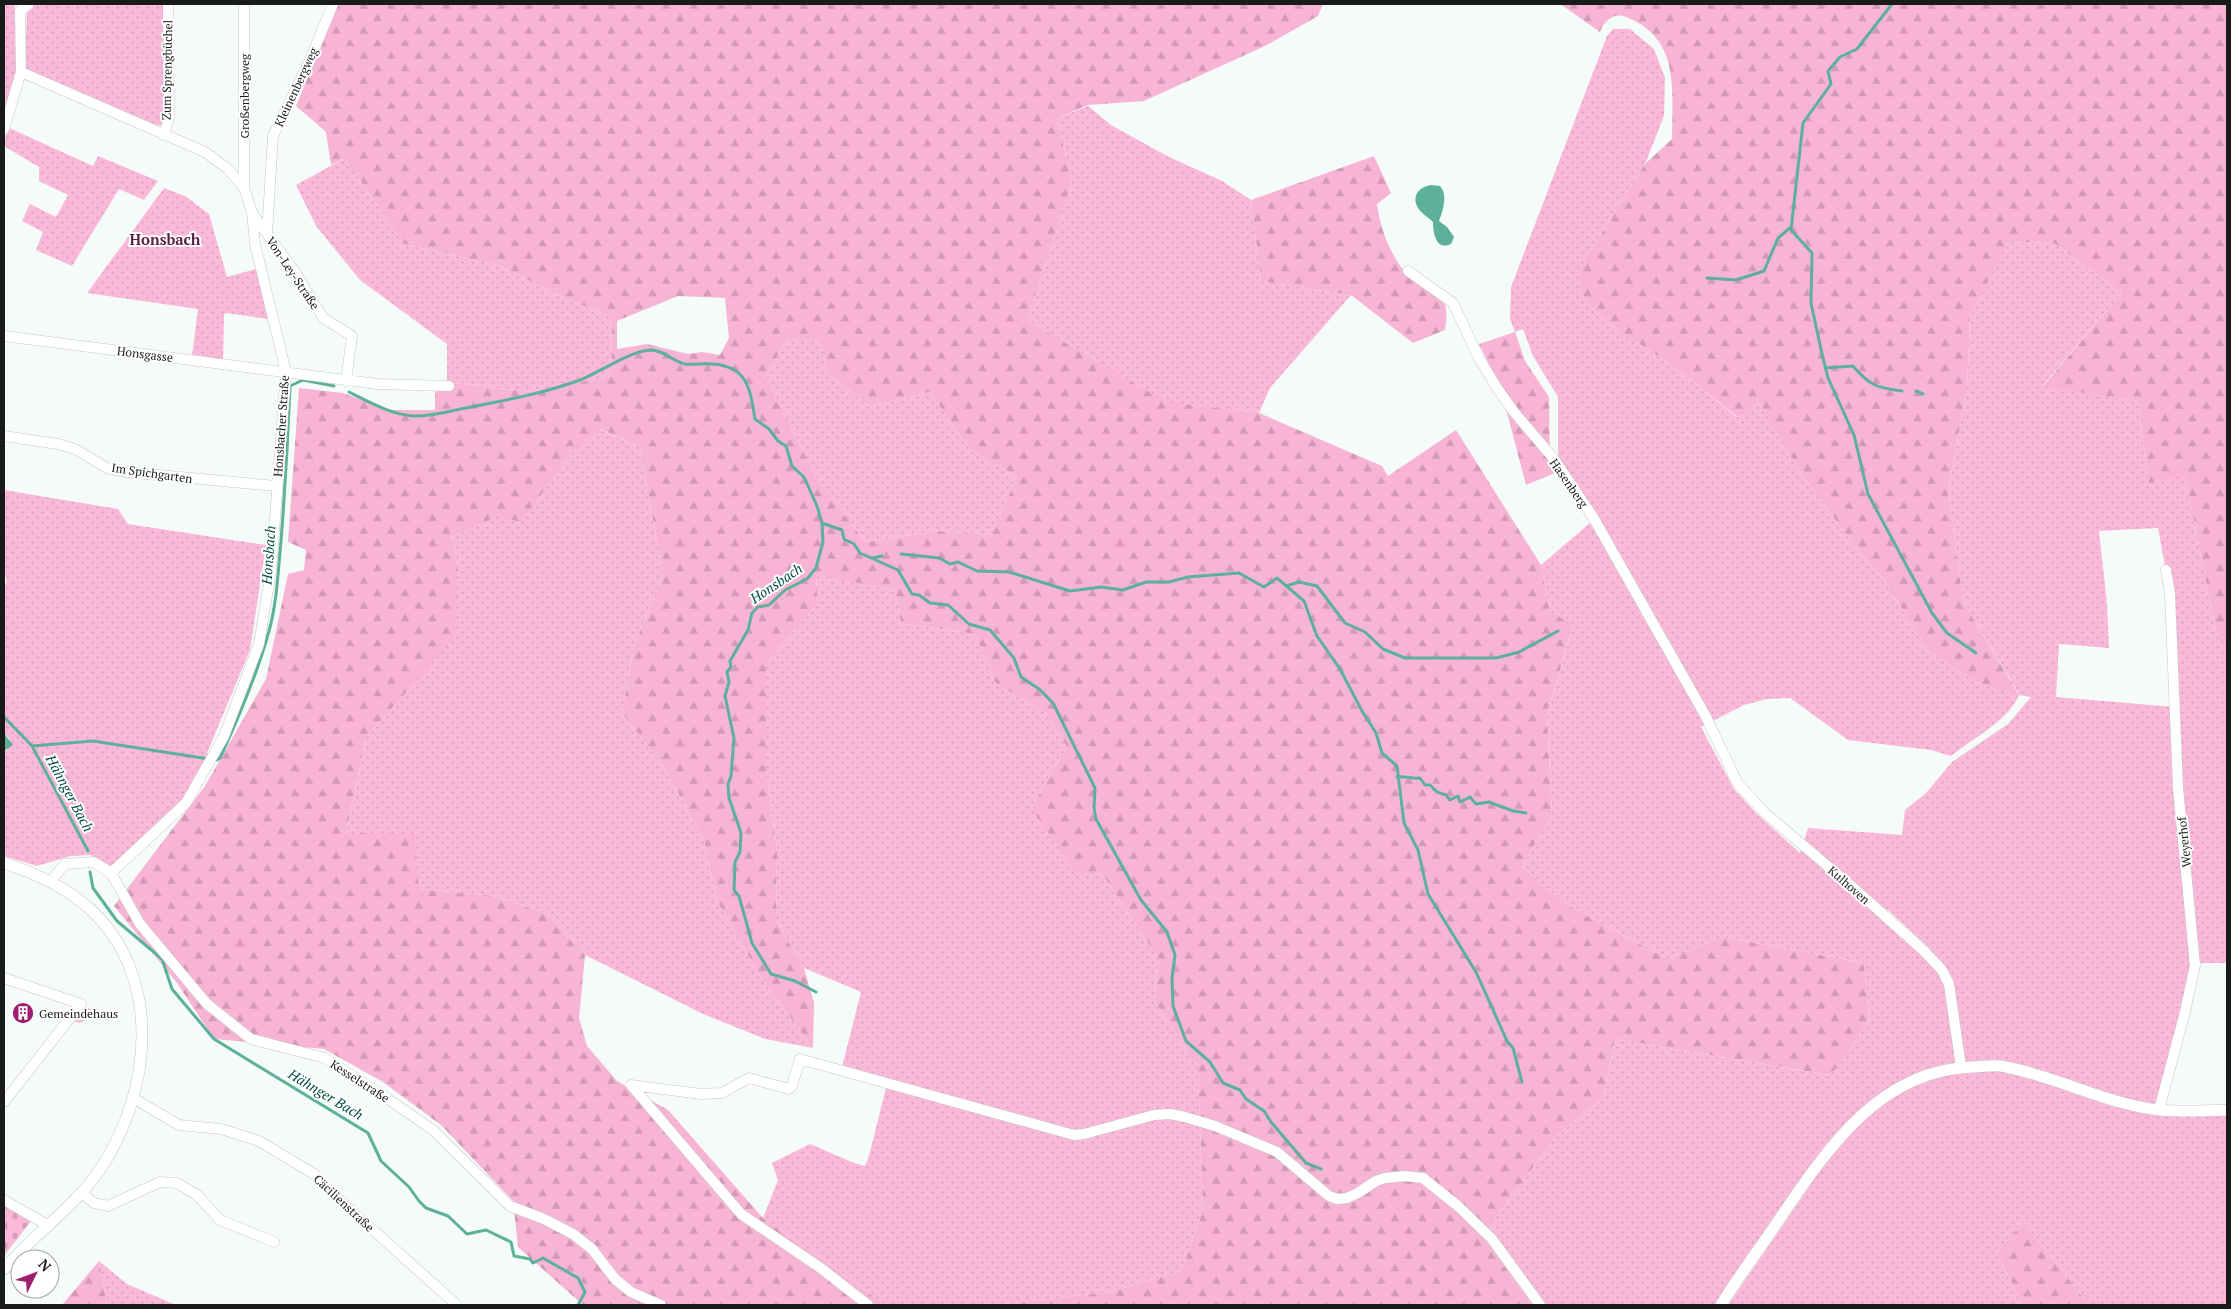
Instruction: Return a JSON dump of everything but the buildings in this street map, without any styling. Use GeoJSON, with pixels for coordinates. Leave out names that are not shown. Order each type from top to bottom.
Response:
{"type":"FeatureCollection","features":[{"type":"Feature","properties":{"kind":"street"},"geometry":{"type":"LineString","coordinates":[[4,129],[21,72],[20,11],[29,4]]}},
{"type":"Feature","properties":{"kind":"street","name":"Zum Sprengbüchel"},"geometry":{"type":"LineString","coordinates":[[164,135],[168,118],[168,4]]}},
{"type":"Feature","properties":{"kind":"street","name":"Großenbergweg"},"geometry":{"type":"LineString","coordinates":[[244,4],[244,188]]}},
{"type":"Feature","properties":{"kind":"street","name":"Kleinenbergweg"},"geometry":{"type":"LineString","coordinates":[[267,234],[273,136],[310,60],[333,4]]}},
{"type":"Feature","properties":{"kind":"street","name":"Honsbacher Straße"},"geometry":{"type":"LineString","coordinates":[[21,72],[204,152],[228,169],[244,188],[252,212],[255,244],[286,372],[271,571],[258,644],[224,736],[186,803],[111,873]]}},
{"type":"Feature","properties":{"kind":"street","name":"Von-Ley-Straße"},"geometry":{"type":"LineString","coordinates":[[252,212],[295,272],[323,318],[352,336],[346,381]]}},
{"type":"Feature","properties":{"kind":"street","name":"Hasenberg"},"geometry":{"type":"LineString","coordinates":[[1408,271],[1453,303],[1497,388],[1514,412],[1554,459],[1608,541],[1705,716]]}},
{"type":"Feature","properties":{"kind":"street","name":"Honsgasse"},"geometry":{"type":"LineString","coordinates":[[4,336],[286,372]]}},
{"type":"Feature","properties":{"kind":"street"},"geometry":{"type":"LineString","coordinates":[[286,372],[377,384],[449,386]]}},
{"type":"Feature","properties":{"kind":"street","name":"Im Spichgarten"},"geometry":{"type":"LineString","coordinates":[[4,436],[58,444],[75,450],[107,468],[126,472],[276,486]]}},
{"type":"Feature","properties":{"kind":"street","name":"Weyerhof"},"geometry":{"type":"LineString","coordinates":[[2159,1110],[2185,1012],[2195,965],[2178,788],[2170,604],[2166,570]]}},
{"type":"Feature","properties":{"kind":"street","name":"Kulhoven"},"geometry":{"type":"LineString","coordinates":[[1705,716],[1738,784],[1749,798],[1858,891],[1942,970],[1949,984],[1961,1068]]}},
{"type":"Feature","properties":{"kind":"street"},"geometry":{"type":"LineString","coordinates":[[50,882],[65,864],[94,862],[111,873]]}},
{"type":"Feature","properties":{"kind":"street"},"geometry":{"type":"LineString","coordinates":[[4,863],[50,882],[90,909],[115,936],[126,959],[139,997],[143,1030],[142,1053],[133,1098],[116,1141],[100,1169],[82,1193],[4,1268]]}},
{"type":"Feature","properties":{"kind":"street","name":"Kesselstraße"},"geometry":{"type":"LineString","coordinates":[[111,873],[140,924],[208,1004],[251,1039],[324,1058],[388,1099],[433,1130],[510,1206],[544,1218],[573,1234],[592,1249],[615,1279],[631,1292],[661,1305]]}},
{"type":"Feature","properties":{"kind":"street"},"geometry":{"type":"LineString","coordinates":[[4,978],[81,1004],[4,1102]]}},
{"type":"Feature","properties":{"kind":"street"},"geometry":{"type":"LineString","coordinates":[[868,1305],[822,1269],[741,1214],[631,1085],[701,1094],[722,1093],[749,1078],[789,1089],[792,1086],[800,1059],[1074,1135],[1154,1115],[1170,1114],[1185,1117],[1215,1126],[1277,1152],[1329,1196],[1337,1199],[1358,1193],[1376,1180],[1404,1176],[1423,1178],[1459,1207],[1492,1239],[1540,1305]]}},
{"type":"Feature","properties":{"kind":"street"},"geometry":{"type":"LineString","coordinates":[[1721,1305],[1808,1178],[1850,1125],[1862,1113],[1911,1082],[1961,1068],[2004,1066],[2116,1100],[2159,1110],[2227,1110]]}},
{"type":"Feature","properties":{"kind":"street","name":"Cäcilienstraße"},"geometry":{"type":"LineString","coordinates":[[133,1098],[179,1125],[221,1129],[259,1141],[314,1174],[336,1197],[456,1305]]}},
{"type":"Feature","properties":{"kind":"street"},"geometry":{"type":"LineString","coordinates":[[82,1193],[94,1203],[108,1206],[160,1182],[177,1183],[197,1195],[220,1220],[274,1242]]}},
{"type":"Feature","properties":{"kind":"street"},"geometry":{"type":"LineString","coordinates":[[4,1200],[49,1226]]}},
{"type":"Feature","properties":{"kind":"green space"},"geometry":{"type":"Polygon","coordinates":[[[4,4],[14,4],[16,11],[17,67],[4,114],[4,4]]]}},
{"type":"Feature","properties":{"kind":"green space"},"geometry":{"type":"Polygon","coordinates":[[[33,4],[165,4],[166,117],[162,125],[153,126],[25,70],[27,9],[33,4]]]}},
{"type":"Feature","properties":{"kind":"green space"},"geometry":{"type":"Polygon","coordinates":[[[338,4],[1323,4],[1318,16],[1265,46],[1144,101],[1088,105],[1057,118],[1072,183],[1027,320],[1166,402],[1259,413],[1382,466],[1388,476],[1456,430],[1541,565],[1550,612],[1573,624],[1547,715],[1552,815],[1522,866],[1565,904],[1668,959],[1722,937],[1864,963],[1869,1018],[1844,1059],[1830,1075],[1615,1039],[1604,1097],[1556,1136],[1483,1235],[1531,1305],[993,1305],[1110,1292],[1181,1271],[1203,1211],[1198,1067],[1154,1000],[1159,959],[1101,872],[1077,873],[1031,808],[1067,747],[1046,713],[996,684],[975,634],[901,623],[895,590],[816,575],[818,603],[766,664],[766,769],[777,851],[776,920],[804,968],[814,1003],[813,1048],[762,979],[718,903],[704,841],[663,765],[622,713],[634,646],[663,576],[640,447],[600,429],[571,453],[521,522],[498,516],[451,537],[458,564],[455,637],[366,737],[346,833],[414,834],[419,889],[494,896],[547,914],[585,955],[579,1018],[587,1046],[617,1081],[668,1110],[763,1218],[885,1305],[583,1305],[518,1247],[513,1201],[441,1125],[383,1082],[324,1049],[214,1039],[177,983],[114,906],[205,786],[266,679],[288,574],[304,570],[306,550],[288,542],[299,388],[343,393],[391,410],[435,410],[435,392],[447,382],[531,392],[611,376],[612,317],[562,297],[498,265],[404,244],[345,158],[331,165],[326,132],[296,106],[338,4]],[[678,296],[617,321],[617,349],[647,344],[688,354],[702,352],[720,355],[729,338],[725,298],[678,296]],[[821,338],[788,339],[765,375],[816,477],[865,542],[939,531],[992,535],[1017,476],[970,450],[930,392],[869,406],[828,373],[821,338]]]}},
{"type":"Feature","properties":{"kind":"green space"},"geometry":{"type":"Polygon","coordinates":[[[1560,4],[2227,4],[2227,650],[2217,636],[2185,475],[2149,483],[2138,401],[2043,386],[2122,293],[2054,243],[2008,242],[1970,317],[1967,390],[1948,490],[1963,601],[2019,695],[1976,682],[1927,650],[1883,578],[1851,541],[1798,469],[1758,400],[1738,417],[1671,365],[1596,313],[1583,296],[1580,277],[1585,259],[1645,164],[1672,139],[1672,85],[1670,68],[1665,52],[1656,38],[1644,26],[1626,17],[1617,16],[1610,18],[1600,32],[1560,4]]]}},
{"type":"Feature","properties":{"kind":"green space"},"geometry":{"type":"Polygon","coordinates":[[[1613,29],[1630,29],[1654,49],[1665,78],[1664,116],[1645,164],[1585,259],[1580,282],[1583,296],[1596,313],[1671,365],[1737,417],[1758,399],[1798,469],[1851,541],[1883,578],[1927,650],[1976,682],[2019,694],[1963,601],[1948,490],[1967,390],[1970,317],[2007,242],[2054,243],[2122,293],[2043,385],[2138,401],[2149,482],[2185,474],[2217,636],[2227,650],[2227,963],[2199,963],[2159,1110],[2090,1093],[2120,1104],[2167,1114],[2227,1111],[2227,1305],[2089,1305],[2023,1222],[1997,1253],[2022,1305],[1728,1305],[1833,1152],[1848,1127],[1826,1146],[1816,1158],[1715,1305],[1531,1305],[1483,1235],[1556,1136],[1604,1097],[1615,1039],[1829,1075],[1844,1059],[1869,1018],[1864,963],[1722,937],[1668,959],[1565,904],[1522,866],[1552,815],[1547,715],[1573,625],[1550,612],[1541,565],[1598,516],[1558,456],[1558,397],[1533,356],[1523,329],[1515,332],[1510,319],[1511,287],[1607,36],[1613,29]],[[2158,528],[2099,531],[2107,604],[2109,648],[2059,644],[2056,697],[2175,707],[2170,594],[2158,528]],[[2019,695],[2014,704],[1999,721],[1951,756],[1931,750],[1848,740],[1790,698],[1767,699],[1744,705],[1701,727],[1734,789],[1757,814],[1800,853],[1808,828],[1902,835],[1905,810],[1926,793],[1952,762],[2008,724],[2031,697],[2019,695]],[[1887,909],[1884,921],[1918,952],[1930,950],[1887,909]]]}},
{"type":"Feature","properties":{"kind":"green space"},"geometry":{"type":"Polygon","coordinates":[[[1088,106],[1111,125],[1167,156],[1222,181],[1251,200],[1261,281],[1351,295],[1270,388],[1259,413],[1166,403],[1027,320],[1072,183],[1057,118],[1088,106]]]}},
{"type":"Feature","properties":{"kind":"green space"},"geometry":{"type":"Polygon","coordinates":[[[7,127],[93,166],[98,156],[158,181],[144,200],[119,189],[72,266],[36,250],[43,232],[22,221],[30,204],[56,217],[68,195],[39,181],[39,167],[4,146],[7,127]]]}},
{"type":"Feature","properties":{"kind":"green space"},"geometry":{"type":"Polygon","coordinates":[[[1374,156],[1391,193],[1377,204],[1380,221],[1390,248],[1406,274],[1438,294],[1445,304],[1445,330],[1413,343],[1351,295],[1261,281],[1251,200],[1374,156]]]}},
{"type":"Feature","properties":{"kind":"green space"},"geometry":{"type":"Polygon","coordinates":[[[345,158],[404,244],[498,265],[562,297],[612,317],[611,376],[532,392],[447,382],[447,344],[360,280],[316,226],[296,185],[345,158]]]}},
{"type":"Feature","properties":{"kind":"green space"},"geometry":{"type":"Polygon","coordinates":[[[164,188],[185,196],[209,214],[227,277],[256,269],[268,319],[226,313],[224,315],[223,360],[192,356],[198,309],[87,293],[164,188]]]}},
{"type":"Feature","properties":{"kind":"green space"},"geometry":{"type":"Polygon","coordinates":[[[1515,332],[1525,361],[1549,397],[1550,465],[1555,473],[1526,485],[1500,386],[1479,344],[1515,332]]]}},
{"type":"Feature","properties":{"kind":"green space"},"geometry":{"type":"Polygon","coordinates":[[[822,337],[828,373],[869,406],[930,392],[970,450],[1017,476],[992,535],[939,531],[865,542],[816,477],[765,375],[788,339],[822,337]]]}},
{"type":"Feature","properties":{"kind":"green space"},"geometry":{"type":"Polygon","coordinates":[[[599,429],[640,447],[663,576],[634,646],[622,713],[663,765],[704,841],[718,903],[762,979],[813,1048],[765,1039],[703,1014],[585,955],[547,914],[494,896],[419,889],[346,834],[366,737],[405,692],[458,564],[451,537],[499,515],[521,521],[571,453],[599,429]]]}},
{"type":"Feature","properties":{"kind":"green space"},"geometry":{"type":"Polygon","coordinates":[[[4,490],[118,509],[128,524],[266,545],[250,650],[207,753],[214,755],[183,801],[112,868],[91,855],[71,856],[37,866],[4,856],[4,751],[7,750],[10,739],[4,733],[4,589],[7,580],[4,573],[4,490]]]}},
{"type":"Feature","properties":{"kind":"green space"},"geometry":{"type":"Polygon","coordinates":[[[816,574],[895,590],[901,623],[975,634],[996,684],[1046,713],[1067,747],[1031,808],[1101,872],[1159,959],[1154,1000],[1198,1067],[1203,1211],[1181,1271],[1110,1292],[993,1305],[885,1305],[763,1218],[778,1180],[772,1163],[810,1144],[865,1166],[887,1084],[842,1067],[861,992],[804,968],[776,920],[777,851],[766,769],[766,664],[818,603],[816,574]]]}},
{"type":"Feature","properties":{"kind":"green space"},"geometry":{"type":"Polygon","coordinates":[[[84,1007],[91,1009],[87,1019],[80,1023],[73,1021],[84,1007]]]}},
{"type":"Feature","properties":{"kind":"green space"},"geometry":{"type":"Polygon","coordinates":[[[4,1204],[31,1221],[4,1256],[4,1204]]]}},
{"type":"Feature","properties":{"kind":"green space"},"geometry":{"type":"Polygon","coordinates":[[[2023,1222],[2089,1305],[2022,1305],[1997,1253],[2023,1222]]]}},
{"type":"Feature","properties":{"kind":"green space"},"geometry":{"type":"Polygon","coordinates":[[[99,1261],[127,1284],[176,1305],[107,1305],[99,1261]]]}},
{"type":"Feature","properties":{"kind":"green space"},"geometry":{"type":"Polygon","coordinates":[[[99,1261],[107,1305],[62,1305],[99,1261]]]}},
{"type":"Feature","properties":{"kind":"shaded area"},"geometry":{"type":"Polygon","coordinates":[[[1431,185],[1440,186],[1444,194],[1439,221],[1447,227],[1454,237],[1451,244],[1446,246],[1436,240],[1433,222],[1421,212],[1415,200],[1420,190],[1431,185]]]}},
{"type":"Feature","properties":{"kind":"shaded area"},"geometry":{"type":"Polygon","coordinates":[[[4,733],[13,745],[4,751],[4,733]]]}},
{"type":"Feature","properties":{"kind":"waterway"},"geometry":{"type":"LineString","coordinates":[[1892,4],[1857,49],[1840,57],[1828,71],[1831,84],[1803,123],[1791,230],[1812,253],[1811,303],[1822,354],[1828,378],[1854,435],[1868,494],[1932,613],[1947,633],[1976,653]]}},
{"type":"Feature","properties":{"kind":"waterway"},"geometry":{"type":"LineString","coordinates":[[1707,278],[1736,280],[1764,271],[1778,238],[1791,227]]}},
{"type":"Feature","properties":{"kind":"waterway","name":"Honsbach"},"geometry":{"type":"LineString","coordinates":[[349,392],[396,413],[413,416],[431,415],[506,400],[566,385],[588,377],[633,354],[650,350],[655,350],[685,364],[724,366],[740,374],[749,389],[755,419],[769,429],[778,441],[786,446],[792,466],[804,477],[817,506],[822,523],[823,542],[816,568],[807,579],[785,590],[769,605],[758,607],[752,613],[748,630],[730,661],[731,667],[727,672],[729,682],[725,696],[734,738],[731,776],[728,784],[729,798],[741,833],[740,852],[735,862],[734,890],[739,896],[752,943],[771,974],[795,981],[816,992]]}},
{"type":"Feature","properties":{"kind":"waterway"},"geometry":{"type":"LineString","coordinates":[[1825,368],[1853,366],[1864,378],[1874,384],[1902,391]]}},
{"type":"Feature","properties":{"kind":"waterway","name":"Honsbach"},"geometry":{"type":"LineString","coordinates":[[217,760],[220,758],[247,696],[272,620],[281,541],[290,386],[303,380],[334,386]]}},
{"type":"Feature","properties":{"kind":"waterway"},"geometry":{"type":"LineString","coordinates":[[1916,391],[1923,394]]}},
{"type":"Feature","properties":{"kind":"waterway"},"geometry":{"type":"LineString","coordinates":[[822,523],[842,530],[844,539],[854,544],[860,553],[898,570],[912,594],[919,595],[930,603],[948,605],[969,624],[990,630],[1014,658],[1021,677],[1039,689],[1053,703],[1095,788],[1094,808],[1096,819],[1141,900],[1167,932],[1175,955],[1172,978],[1173,1006],[1186,1041],[1210,1062],[1223,1083],[1240,1090],[1246,1099],[1264,1111],[1306,1163],[1321,1169]]}},
{"type":"Feature","properties":{"kind":"waterway"},"geometry":{"type":"LineString","coordinates":[[901,554],[939,558],[950,564],[958,562],[977,571],[1009,572],[1070,591],[1101,587],[1123,590],[1146,582],[1169,582],[1188,577],[1239,573],[1264,587],[1277,578],[1304,601],[1317,636],[1340,669],[1376,733],[1382,753],[1397,766],[1404,823],[1418,850],[1428,894],[1476,972],[1507,1041],[1513,1048],[1522,1082]]}},
{"type":"Feature","properties":{"kind":"waterway"},"geometry":{"type":"LineString","coordinates":[[873,558],[882,556]]}},
{"type":"Feature","properties":{"kind":"waterway"},"geometry":{"type":"LineString","coordinates":[[1286,586],[1299,582],[1317,586],[1345,623],[1365,632],[1383,649],[1405,658],[1496,658],[1519,652],[1558,631]]}},
{"type":"Feature","properties":{"kind":"waterway","name":"Honsbach"},"geometry":{"type":"LineString","coordinates":[[4,717],[32,746],[93,741],[209,759]]}},
{"type":"Feature","properties":{"kind":"waterway","name":"Hähnger Bach"},"geometry":{"type":"LineString","coordinates":[[32,746],[88,851]]}},
{"type":"Feature","properties":{"kind":"waterway"},"geometry":{"type":"LineString","coordinates":[[1397,777],[1420,778],[1425,785],[1430,785],[1437,792],[1446,795],[1450,800],[1458,796],[1460,802],[1470,797],[1476,804],[1489,802],[1513,811],[1526,813]]}},
{"type":"Feature","properties":{"kind":"waterway","name":"Hähnger Bach"},"geometry":{"type":"LineString","coordinates":[[90,872],[93,888],[117,921],[162,959],[172,989],[214,1039],[368,1133],[381,1161],[409,1187],[426,1208],[448,1216],[467,1234],[486,1230],[511,1242],[514,1256],[530,1259],[533,1263],[543,1258],[578,1278],[585,1292],[578,1305]]}},
{"type":"Feature","properties":{"kind":"place","name":"Gemeindehaus"},"geometry":{"type":"Point","coordinates":[23,1013]}},
{"type":"Feature","properties":{"kind":"district","name":"Honsbach"},"geometry":{"type":"Point","coordinates":[165,239]}}]}
